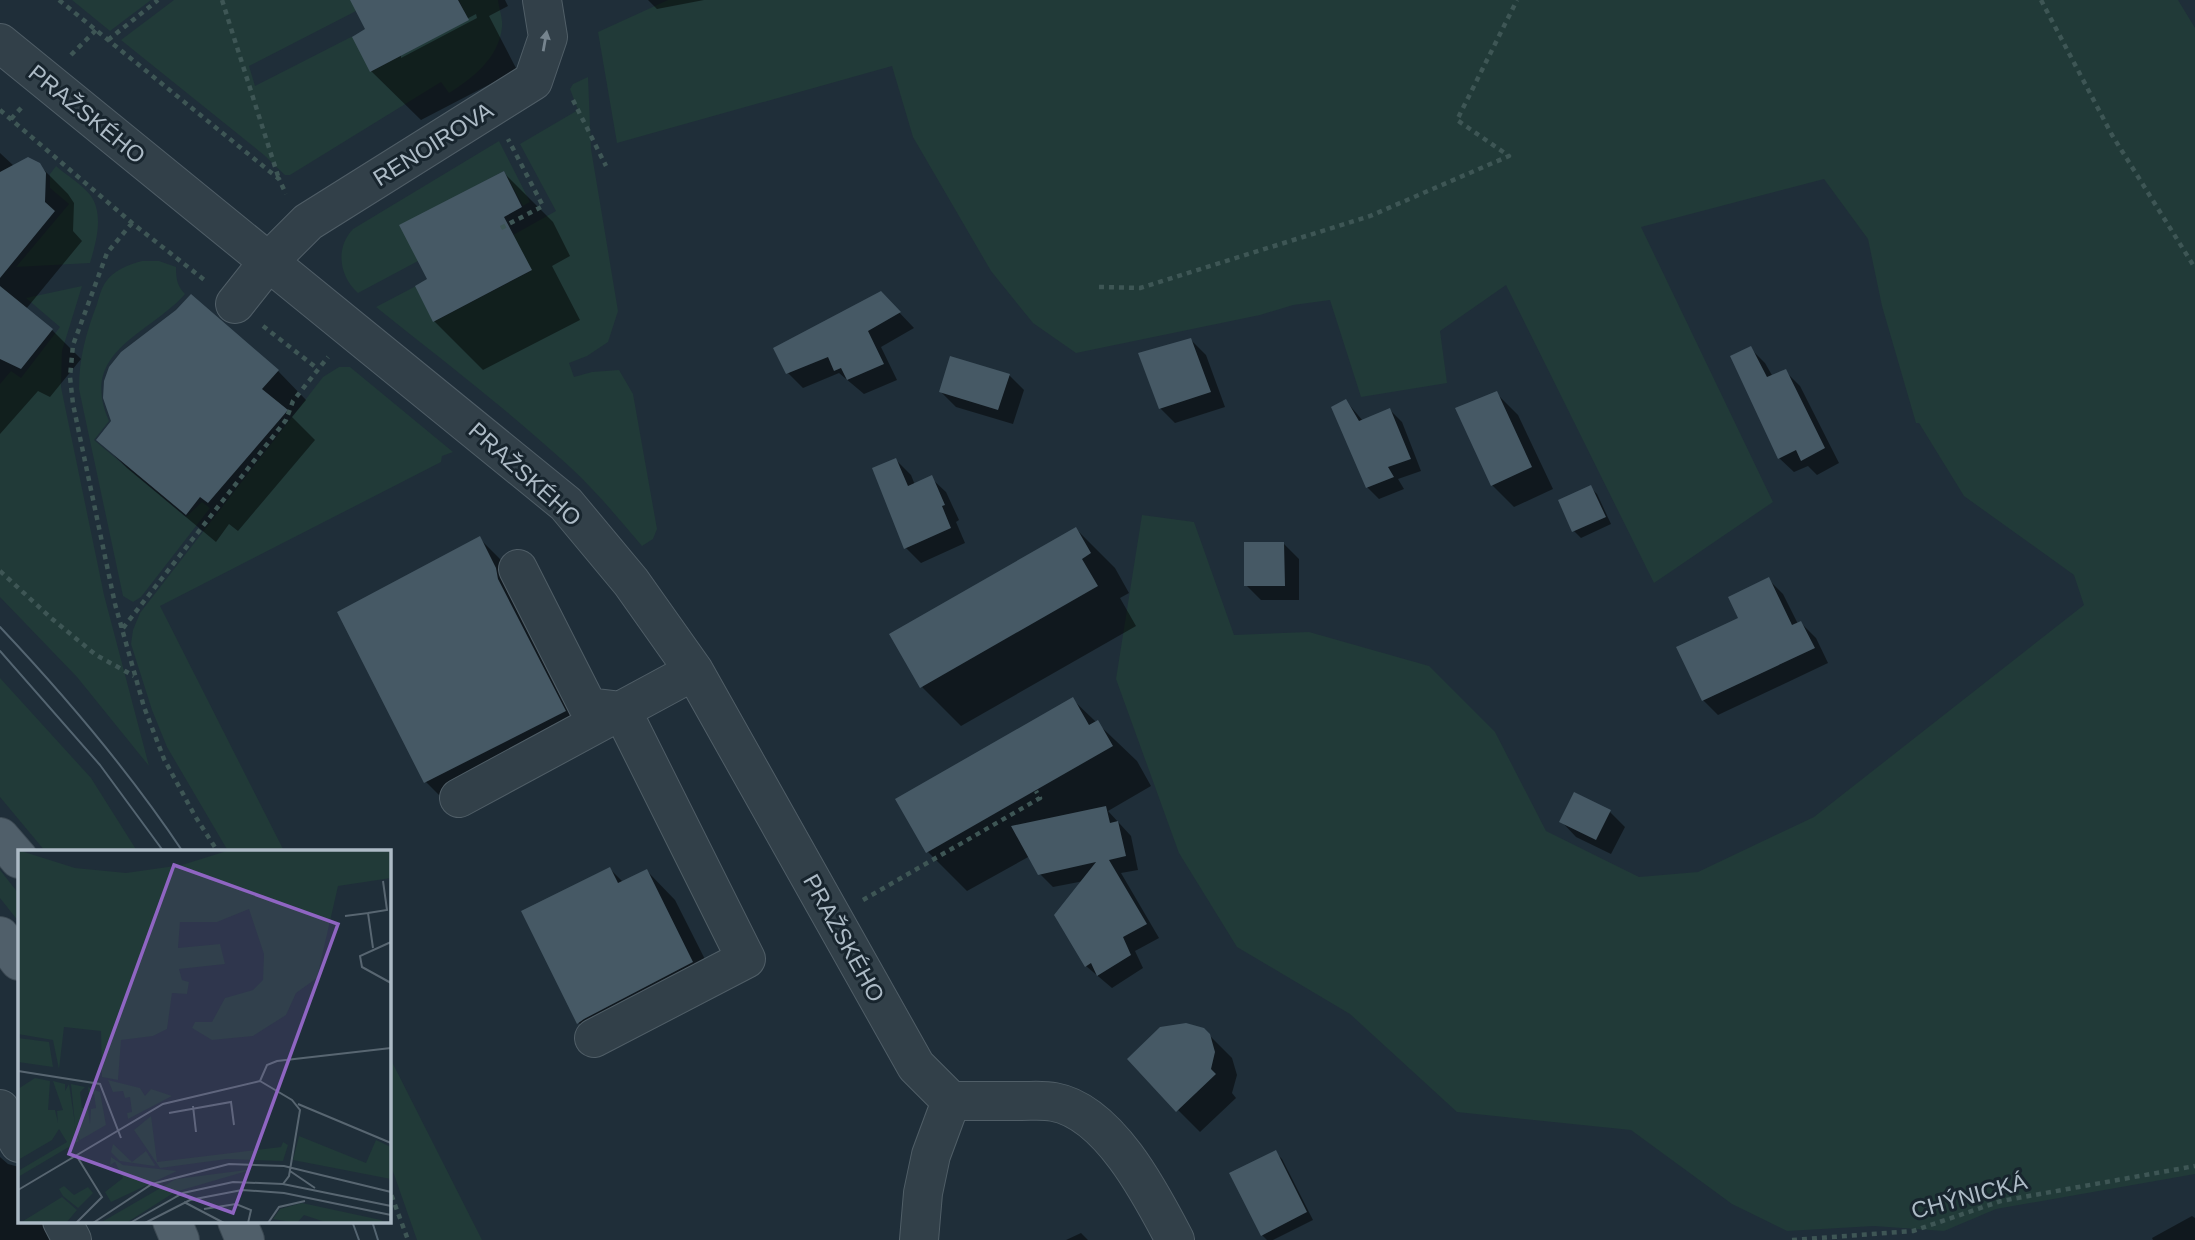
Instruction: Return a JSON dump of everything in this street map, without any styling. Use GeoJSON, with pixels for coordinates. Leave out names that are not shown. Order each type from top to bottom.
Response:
{"type":"FeatureCollection","features":[{"type":"Feature","properties":{"kind":"main road"},"geometry":{"type":"LineString","coordinates":[[0,837],[18,858]]}},
{"type":"Feature","properties":{"kind":"main road"},"geometry":{"type":"LineString","coordinates":[[0,936],[18,960]]}},
{"type":"Feature","properties":{"kind":"main road"},"geometry":{"type":"LineString","coordinates":[[172,1222],[180,1240]]}},
{"type":"Feature","properties":{"kind":"main road"},"geometry":{"type":"LineString","coordinates":[[237,1222],[245,1240]]}},
{"type":"Feature","properties":{"kind":"street","name":"RENOIROVA"},"geometry":{"type":"LineString","coordinates":[[235,304],[269,261],[308,222],[533,81],[548,37],[542,0]]}},
{"type":"Feature","properties":{"kind":"street","name":"PRAŽSKÉHO"},"geometry":{"type":"LineString","coordinates":[[3,51],[350,326],[566,504],[631,582],[694,671],[916,1066],[951,1101]]}},
{"type":"Feature","properties":{"kind":"street"},"geometry":{"type":"LineString","coordinates":[[518,569],[588,707],[622,710]]}},
{"type":"Feature","properties":{"kind":"street"},"geometry":{"type":"LineString","coordinates":[[458,798],[694,671]]}},
{"type":"Feature","properties":{"kind":"street"},"geometry":{"type":"LineString","coordinates":[[594,1038],[746,959],[622,710]]}},
{"type":"Feature","properties":{"kind":"street"},"geometry":{"type":"LineString","coordinates":[[919,1240],[923,1193],[931,1155],[951,1101],[1054,1101],[1077,1109],[1098,1124],[1131,1166],[1157,1205],[1175,1240]]}},
{"type":"Feature","properties":{"kind":"street"},"geometry":{"type":"LineString","coordinates":[[0,1109],[18,1141]]}},
{"type":"Feature","properties":{"kind":"street"},"geometry":{"type":"LineString","coordinates":[[63,1222],[72,1240]]}},
{"type":"Feature","properties":{"kind":"path"},"geometry":{"type":"LineString","coordinates":[[59,0],[279,179]]}},
{"type":"Feature","properties":{"kind":"path"},"geometry":{"type":"LineString","coordinates":[[108,40],[158,0]]}},
{"type":"Feature","properties":{"kind":"path"},"geometry":{"type":"LineString","coordinates":[[222,0],[279,179],[291,204]]}},
{"type":"Feature","properties":{"kind":"path"},"geometry":{"type":"LineString","coordinates":[[1099,286],[1140,288],[1370,216],[1509,156],[1457,120],[1517,0]]}},
{"type":"Feature","properties":{"kind":"path"},"geometry":{"type":"LineString","coordinates":[[2040,0],[2112,135],[2195,268]]}},
{"type":"Feature","properties":{"kind":"path"},"geometry":{"type":"LineString","coordinates":[[573,100],[606,166]]}},
{"type":"Feature","properties":{"kind":"path"},"geometry":{"type":"LineString","coordinates":[[0,110],[132,223],[318,369]]}},
{"type":"Feature","properties":{"kind":"path"},"geometry":{"type":"LineString","coordinates":[[501,228],[543,206],[503,130]]}},
{"type":"Feature","properties":{"kind":"path"},"geometry":{"type":"LineString","coordinates":[[132,223],[107,253],[74,345],[70,377],[73,404],[122,629],[144,708],[164,759],[217,850]]}},
{"type":"Feature","properties":{"kind":"path"},"geometry":{"type":"LineString","coordinates":[[122,629],[286,420],[293,401],[350,326]]}},
{"type":"Feature","properties":{"kind":"path"},"geometry":{"type":"LineString","coordinates":[[0,571],[96,655],[135,676]]}},
{"type":"Feature","properties":{"kind":"path"},"geometry":{"type":"LineString","coordinates":[[854,907],[878,890],[1040,799],[1036,791]]}},
{"type":"Feature","properties":{"kind":"path","name":"CHÝNICKÁ"},"geometry":{"type":"LineString","coordinates":[[1792,1240],[1913,1231],[2001,1201],[2195,1166]]}},
{"type":"Feature","properties":{"kind":"path"},"geometry":{"type":"LineString","coordinates":[[390,1191],[408,1240]]}},
{"type":"Feature","properties":{"kind":"green space"},"geometry":{"type":"Polygon","coordinates":[[[72,0],[151,0],[110,31],[72,0]]]}},
{"type":"Feature","properties":{"kind":"green space"},"geometry":{"type":"Polygon","coordinates":[[[174,0],[352,0],[356,11],[249,66],[255,86],[353,36],[372,71],[468,20],[459,0],[498,0],[502,27],[500,38],[490,58],[476,74],[458,87],[449,93],[441,82],[290,175],[285,175],[121,40],[174,0]]]}},
{"type":"Feature","properties":{"kind":"green space"},"geometry":{"type":"Polygon","coordinates":[[[668,0],[2178,0],[2195,28],[2195,1174],[1996,1209],[1944,1231],[1874,1226],[1787,1231],[1732,1204],[1631,1130],[1457,1112],[1350,1014],[1237,947],[1179,853],[1116,679],[1142,515],[1194,522],[1234,635],[1309,632],[1429,666],[1495,732],[1546,831],[1639,877],[1698,872],[1814,817],[2084,605],[2074,575],[1964,496],[1919,423],[1916,423],[1882,306],[1868,239],[1824,179],[1641,227],[1773,502],[1654,583],[1506,285],[1440,331],[1447,383],[1361,397],[1330,300],[1293,305],[1260,315],[1076,353],[1033,323],[991,271],[913,137],[892,66],[617,143],[598,32],[668,0]]]}},
{"type":"Feature","properties":{"kind":"green space"},"geometry":{"type":"Polygon","coordinates":[[[588,77],[591,149],[618,311],[608,342],[587,356],[569,363],[574,377],[592,372],[619,370],[633,394],[657,529],[653,539],[642,546],[589,486],[547,446],[376,307],[416,286],[435,321],[531,271],[513,235],[556,211],[520,144],[578,110],[570,89],[573,84],[588,77]]]}},
{"type":"Feature","properties":{"kind":"green space"},"geometry":{"type":"Polygon","coordinates":[[[499,141],[530,202],[523,206],[504,171],[402,225],[418,261],[358,293],[347,278],[342,262],[344,245],[353,229],[499,141]]]}},
{"type":"Feature","properties":{"kind":"green space"},"geometry":{"type":"Polygon","coordinates":[[[56,166],[84,188],[95,204],[98,229],[90,263],[16,267],[69,204],[50,188],[50,174],[56,166]]]}},
{"type":"Feature","properties":{"kind":"green space"},"geometry":{"type":"Polygon","coordinates":[[[142,261],[159,261],[176,267],[180,288],[185,294],[122,347],[110,361],[103,377],[102,397],[109,421],[94,440],[186,517],[202,502],[210,508],[141,597],[133,602],[123,596],[79,389],[84,346],[102,288],[108,278],[117,271],[142,261]]]}},
{"type":"Feature","properties":{"kind":"green space"},"geometry":{"type":"Polygon","coordinates":[[[82,286],[62,351],[61,387],[104,595],[149,766],[77,677],[0,597],[0,384],[11,371],[21,378],[60,327],[26,298],[82,286]]]}},
{"type":"Feature","properties":{"kind":"green space"},"geometry":{"type":"Polygon","coordinates":[[[339,367],[350,367],[453,452],[442,456],[441,462],[160,606],[283,850],[227,850],[167,747],[131,644],[133,630],[140,613],[323,377],[339,367]]]}},
{"type":"Feature","properties":{"kind":"green space"},"geometry":{"type":"Polygon","coordinates":[[[0,678],[91,778],[136,850],[44,850],[0,797],[0,678]]]}},
{"type":"Feature","properties":{"kind":"green space"},"geometry":{"type":"Polygon","coordinates":[[[0,870],[18,893],[18,921],[0,898],[0,870]]]}},
{"type":"Feature","properties":{"kind":"green space"},"geometry":{"type":"Polygon","coordinates":[[[390,1058],[482,1240],[417,1240],[390,1163],[390,1058]]]}},
{"type":"Feature","properties":{"kind":"building"},"geometry":{"type":"Polygon","coordinates":[[[350,0],[458,0],[469,20],[370,72],[352,37],[365,29],[350,0]]]}},
{"type":"Feature","properties":{"kind":"building"},"geometry":{"type":"Polygon","coordinates":[[[28,157],[40,163],[46,173],[45,202],[55,211],[0,278],[0,172],[28,157]]]}},
{"type":"Feature","properties":{"kind":"building"},"geometry":{"type":"Polygon","coordinates":[[[504,171],[522,207],[504,217],[532,270],[433,322],[415,286],[427,279],[399,225],[504,171]]]}},
{"type":"Feature","properties":{"kind":"building"},"geometry":{"type":"Polygon","coordinates":[[[0,286],[53,329],[21,369],[0,359],[0,286]]]}},
{"type":"Feature","properties":{"kind":"building"},"geometry":{"type":"Polygon","coordinates":[[[881,291],[901,312],[868,331],[884,364],[847,380],[841,368],[834,371],[828,357],[786,374],[773,348],[881,291]]]}},
{"type":"Feature","properties":{"kind":"building"},"geometry":{"type":"Polygon","coordinates":[[[191,294],[279,370],[262,389],[288,410],[208,503],[200,497],[186,515],[96,440],[111,421],[103,398],[104,381],[109,367],[121,352],[176,310],[191,294]]]}},
{"type":"Feature","properties":{"kind":"building"},"geometry":{"type":"Polygon","coordinates":[[[1191,338],[1211,392],[1159,409],[1138,353],[1191,338]]]}},
{"type":"Feature","properties":{"kind":"building"},"geometry":{"type":"Polygon","coordinates":[[[1751,346],[1767,377],[1786,369],[1825,448],[1801,461],[1796,450],[1778,459],[1730,356],[1751,346]]]}},
{"type":"Feature","properties":{"kind":"building"},"geometry":{"type":"Polygon","coordinates":[[[950,356],[1010,374],[998,410],[939,392],[950,356]]]}},
{"type":"Feature","properties":{"kind":"building"},"geometry":{"type":"Polygon","coordinates":[[[1497,391],[1532,467],[1491,486],[1455,408],[1497,391]]]}},
{"type":"Feature","properties":{"kind":"building"},"geometry":{"type":"Polygon","coordinates":[[[1346,399],[1359,421],[1390,408],[1411,459],[1388,467],[1394,477],[1366,488],[1331,407],[1346,399]]]}},
{"type":"Feature","properties":{"kind":"building"},"geometry":{"type":"Polygon","coordinates":[[[896,458],[908,486],[932,475],[945,505],[942,506],[951,528],[904,549],[872,468],[896,458]]]}},
{"type":"Feature","properties":{"kind":"building"},"geometry":{"type":"Polygon","coordinates":[[[1591,485],[1606,517],[1572,532],[1558,500],[1591,485]]]}},
{"type":"Feature","properties":{"kind":"building"},"geometry":{"type":"Polygon","coordinates":[[[1076,527],[1091,553],[1082,559],[1098,586],[920,688],[889,634],[1076,527]]]}},
{"type":"Feature","properties":{"kind":"building"},"geometry":{"type":"Polygon","coordinates":[[[480,536],[496,568],[498,579],[566,711],[424,783],[337,612],[480,536]]]}},
{"type":"Feature","properties":{"kind":"building"},"geometry":{"type":"Polygon","coordinates":[[[1244,542],[1284,542],[1285,586],[1244,586],[1244,542]]]}},
{"type":"Feature","properties":{"kind":"building"},"geometry":{"type":"Polygon","coordinates":[[[1769,577],[1792,625],[1801,621],[1815,648],[1702,701],[1676,647],[1738,618],[1728,597],[1769,577]]]}},
{"type":"Feature","properties":{"kind":"building"},"geometry":{"type":"Polygon","coordinates":[[[1073,697],[1089,725],[1098,720],[1113,746],[926,853],[895,799],[1073,697]]]}},
{"type":"Feature","properties":{"kind":"building"},"geometry":{"type":"Polygon","coordinates":[[[1574,792],[1611,810],[1596,840],[1559,822],[1574,792]]]}},
{"type":"Feature","properties":{"kind":"building"},"geometry":{"type":"Polygon","coordinates":[[[1106,806],[1110,823],[1118,821],[1126,856],[1109,860],[1147,924],[1123,937],[1131,955],[1097,976],[1091,963],[1085,967],[1054,915],[1096,862],[1038,875],[1011,826],[1106,806]]]}},
{"type":"Feature","properties":{"kind":"building"},"geometry":{"type":"Polygon","coordinates":[[[610,867],[618,883],[647,869],[693,962],[577,1024],[521,911],[610,867]]]}},
{"type":"Feature","properties":{"kind":"building"},"geometry":{"type":"Polygon","coordinates":[[[1186,1023],[1204,1028],[1210,1034],[1215,1052],[1211,1069],[1216,1074],[1176,1112],[1127,1059],[1160,1027],[1186,1023]]]}},
{"type":"Feature","properties":{"kind":"building"},"geometry":{"type":"Polygon","coordinates":[[[1276,1150],[1307,1212],[1261,1236],[1229,1173],[1276,1150]]]}},
{"type":"Feature","properties":{"kind":"tram line"},"geometry":{"type":"LineString","coordinates":[[0,627],[96,736],[182,850]]}},
{"type":"Feature","properties":{"kind":"tram line"},"geometry":{"type":"LineString","coordinates":[[0,651],[100,765],[163,850]]}},
{"type":"Feature","properties":{"kind":"tram line"},"geometry":{"type":"LineString","coordinates":[[352,1222],[359,1240]]}},
{"type":"Feature","properties":{"kind":"tram line"},"geometry":{"type":"LineString","coordinates":[[372,1222],[378,1240]]}}]}
